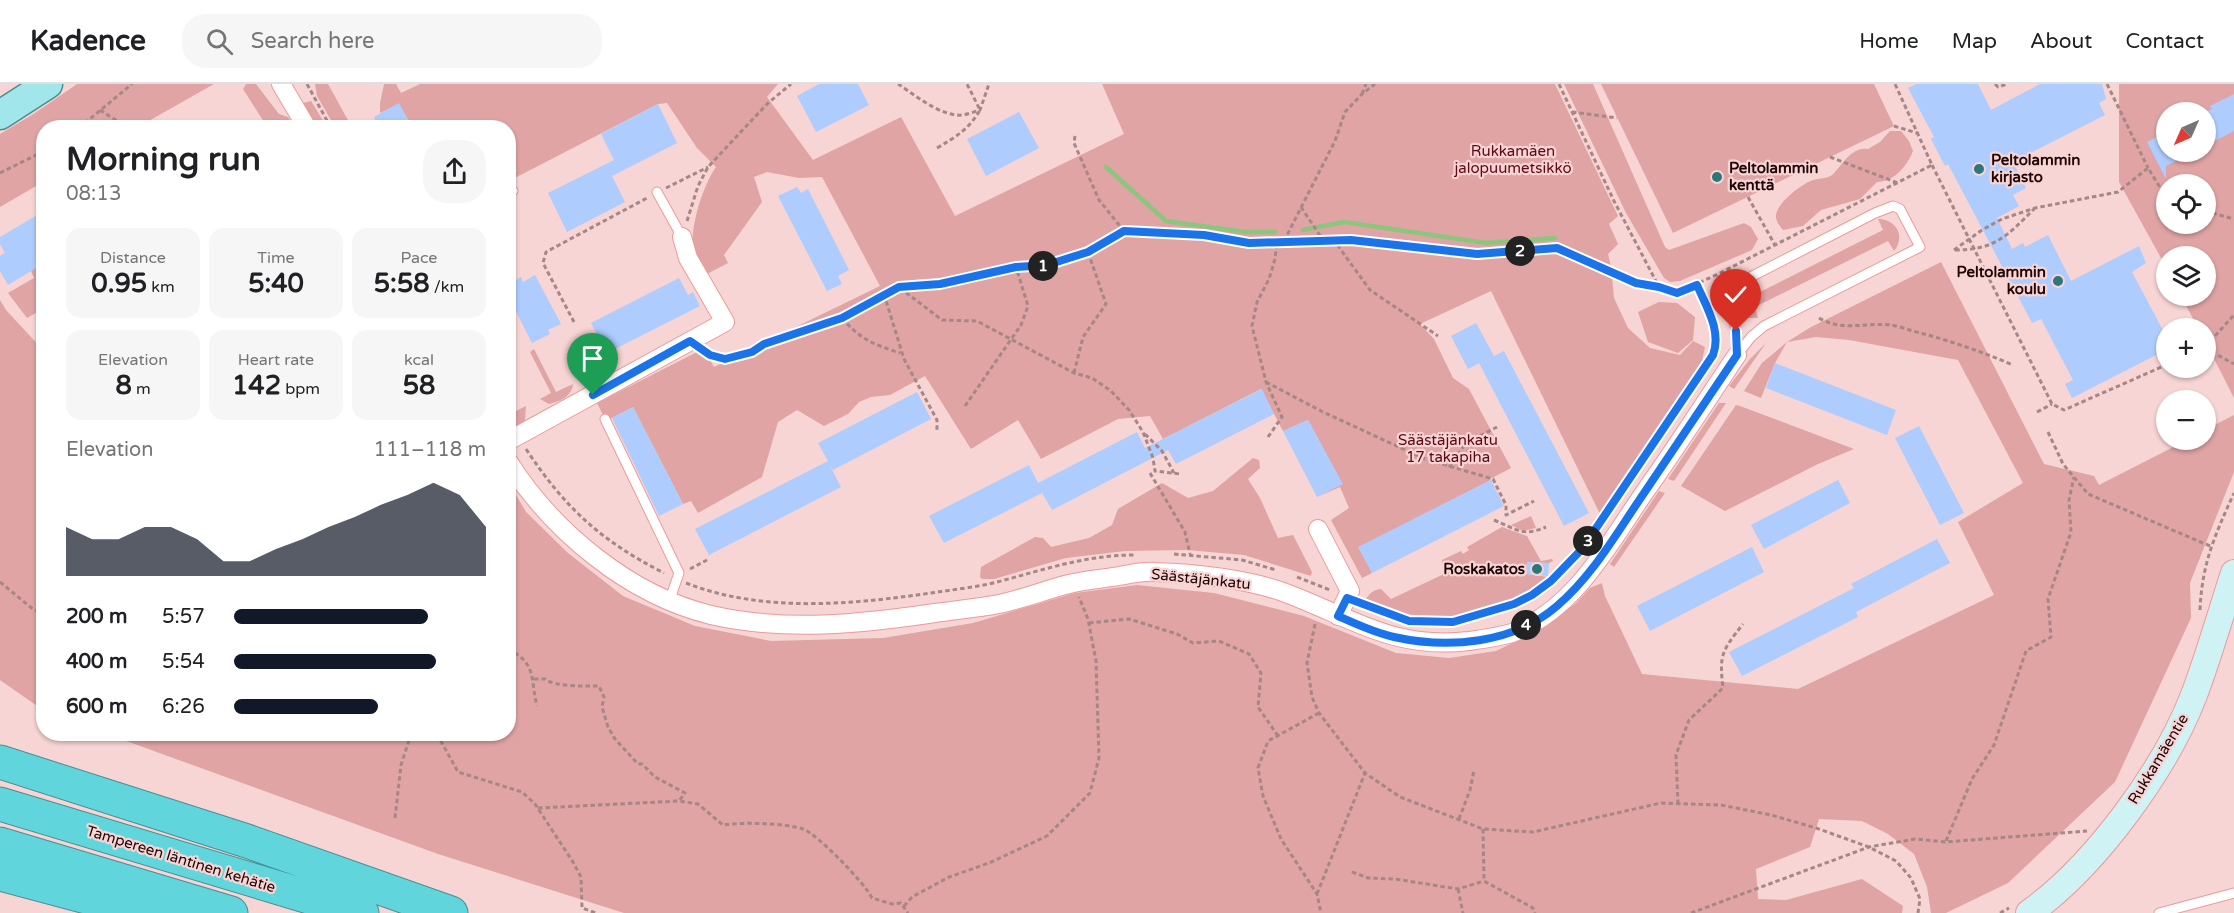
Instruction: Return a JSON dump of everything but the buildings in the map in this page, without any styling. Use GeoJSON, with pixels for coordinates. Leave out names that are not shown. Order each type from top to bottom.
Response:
{"type":"FeatureCollection","features":[{"type":"Feature","properties":{"kind":"highway"},"geometry":{"type":"LineString","coordinates":[[7,762],[247,841],[451,913]]}},
{"type":"Feature","properties":{"kind":"highway","name":"Tampereen läntinen kehätie"},"geometry":{"type":"LineString","coordinates":[[0,804],[362,913]]}},
{"type":"Feature","properties":{"kind":"highway"},"geometry":{"type":"LineString","coordinates":[[0,843],[231,913]]}},
{"type":"Feature","properties":{"kind":"highway"},"geometry":{"type":"LineString","coordinates":[[0,874],[109,903],[169,913]]}},
{"type":"Feature","properties":{"kind":"main road"},"geometry":{"type":"LineString","coordinates":[[0,115],[48,84]]}},
{"type":"Feature","properties":{"kind":"main road","name":"Rukkamäentie"},"geometry":{"type":"LineString","coordinates":[[2029,913],[2064,884],[2100,846],[2139,795],[2175,735],[2193,696],[2234,573]]}},
{"type":"Feature","properties":{"kind":"street"},"geometry":{"type":"LineString","coordinates":[[281,84],[302,120]]}},
{"type":"Feature","properties":{"kind":"street"},"geometry":{"type":"LineString","coordinates":[[516,437],[725,322],[688,258],[682,237]]}},
{"type":"Feature","properties":{"kind":"street","name":"Säästäjänkatu"},"geometry":{"type":"LineString","coordinates":[[516,472],[536,501],[582,546],[623,575],[670,599],[700,611],[735,619],[786,624],[859,624],[999,604],[1074,583],[1151,572],[1240,580],[1282,591],[1392,637],[1442,644],[1511,633],[1539,618],[1568,596],[1599,561],[1737,355]]}},
{"type":"Feature","properties":{"kind":"street"},"geometry":{"type":"LineString","coordinates":[[1318,530],[1350,591],[1338,616]]}},
{"type":"Feature","properties":{"kind":"lane"},"geometry":{"type":"LineString","coordinates":[[657,192],[682,237]]}},
{"type":"Feature","properties":{"kind":"lane"},"geometry":{"type":"LineString","coordinates":[[1893,206],[1899,208],[1920,247],[1764,327],[1751,337],[1737,355],[1736,331],[1730,300],[1735,285],[1875,213],[1893,206]]}},
{"type":"Feature","properties":{"kind":"lane"},"geometry":{"type":"LineString","coordinates":[[605,419],[682,574],[670,599]]}},
{"type":"Feature","properties":{"kind":"lane"},"geometry":{"type":"LineString","coordinates":[[2159,913],[2234,893]]}},
{"type":"Feature","properties":{"kind":"path"},"geometry":{"type":"LineString","coordinates":[[88,120],[132,84]]}},
{"type":"Feature","properties":{"kind":"path"},"geometry":{"type":"LineString","coordinates":[[307,84],[327,120]]}},
{"type":"Feature","properties":{"kind":"path"},"geometry":{"type":"LineString","coordinates":[[682,237],[698,186],[708,167],[767,104],[791,84]]}},
{"type":"Feature","properties":{"kind":"path"},"geometry":{"type":"LineString","coordinates":[[898,84],[933,106],[952,114],[960,115],[980,110]]}},
{"type":"Feature","properties":{"kind":"path"},"geometry":{"type":"LineString","coordinates":[[967,84],[980,110]]}},
{"type":"Feature","properties":{"kind":"path"},"geometry":{"type":"LineString","coordinates":[[937,148],[961,134],[972,124],[980,110],[989,84]]}},
{"type":"Feature","properties":{"kind":"path"},"geometry":{"type":"LineString","coordinates":[[1362,94],[1366,84]]}},
{"type":"Feature","properties":{"kind":"path"},"geometry":{"type":"LineString","coordinates":[[1284,242],[1335,141],[1345,112],[1375,84]]}},
{"type":"Feature","properties":{"kind":"path"},"geometry":{"type":"LineString","coordinates":[[1559,84],[1614,201],[1659,287]]}},
{"type":"Feature","properties":{"kind":"path"},"geometry":{"type":"LineString","coordinates":[[1895,84],[1932,165],[1971,237],[2052,404],[2064,410],[2156,369]]}},
{"type":"Feature","properties":{"kind":"path"},"geometry":{"type":"LineString","coordinates":[[1995,84],[1998,87],[2007,84]]}},
{"type":"Feature","properties":{"kind":"path"},"geometry":{"type":"LineString","coordinates":[[2108,84],[2156,181]]}},
{"type":"Feature","properties":{"kind":"path"},"geometry":{"type":"LineString","coordinates":[[100,110],[116,120]]}},
{"type":"Feature","properties":{"kind":"path"},"geometry":{"type":"LineString","coordinates":[[1572,112],[1617,118]]}},
{"type":"Feature","properties":{"kind":"path"},"geometry":{"type":"LineString","coordinates":[[1894,126],[1917,133]]}},
{"type":"Feature","properties":{"kind":"path"},"geometry":{"type":"LineString","coordinates":[[1075,136],[1074,143],[1099,200],[1124,231]]}},
{"type":"Feature","properties":{"kind":"path"},"geometry":{"type":"LineString","coordinates":[[0,173],[36,155]]}},
{"type":"Feature","properties":{"kind":"path"},"geometry":{"type":"LineString","coordinates":[[1830,157],[1898,183]]}},
{"type":"Feature","properties":{"kind":"path"},"geometry":{"type":"LineString","coordinates":[[690,341],[710,355],[725,359],[752,352],[764,344],[842,318],[899,287],[940,284],[1016,267],[1047,265],[1088,252],[1124,231],[1204,235],[1249,243],[1333,239],[1477,254],[1557,248],[1636,283],[1677,293],[1697,285],[1932,165]]}},
{"type":"Feature","properties":{"kind":"path"},"geometry":{"type":"LineString","coordinates":[[574,322],[543,263],[546,252],[708,167]]}},
{"type":"Feature","properties":{"kind":"path"},"geometry":{"type":"LineString","coordinates":[[2035,208],[2007,236],[1977,250],[1953,250],[2002,219],[2035,208],[2118,192],[2148,168]]}},
{"type":"Feature","properties":{"kind":"path"},"geometry":{"type":"LineString","coordinates":[[1748,197],[1775,245]]}},
{"type":"Feature","properties":{"kind":"path"},"geometry":{"type":"LineString","coordinates":[[1302,207],[1323,240]]}},
{"type":"Feature","properties":{"kind":"path"},"geometry":{"type":"LineString","coordinates":[[2216,214],[2234,219]]}},
{"type":"Feature","properties":{"kind":"path"},"geometry":{"type":"LineString","coordinates":[[1333,239],[1370,290],[1438,336]]}},
{"type":"Feature","properties":{"kind":"path"},"geometry":{"type":"LineString","coordinates":[[1268,437],[1282,417],[1266,382],[1252,327],[1257,302],[1269,279],[1275,259],[1277,242]]}},
{"type":"Feature","properties":{"kind":"path"},"geometry":{"type":"LineString","coordinates":[[1074,374],[1083,337],[1106,304],[1088,252]]}},
{"type":"Feature","properties":{"kind":"path"},"geometry":{"type":"LineString","coordinates":[[965,406],[1021,325],[1028,306],[1016,267]]}},
{"type":"Feature","properties":{"kind":"path"},"geometry":{"type":"LineString","coordinates":[[1287,574],[1409,621],[1453,622],[1514,604],[1532,595],[1551,581],[1582,549],[1713,355],[1716,346],[1713,323],[1697,285]]}},
{"type":"Feature","properties":{"kind":"path"},"geometry":{"type":"LineString","coordinates":[[899,287],[942,320],[977,321],[1074,374],[1092,378],[1110,391],[1129,410],[1143,432],[1153,458],[1155,471],[1180,474]]}},
{"type":"Feature","properties":{"kind":"path"},"geometry":{"type":"LineString","coordinates":[[884,294],[901,353],[937,420],[937,430]]}},
{"type":"Feature","properties":{"kind":"path"},"geometry":{"type":"LineString","coordinates":[[2216,335],[2234,315]]}},
{"type":"Feature","properties":{"kind":"path"},"geometry":{"type":"LineString","coordinates":[[842,318],[857,335],[876,345],[901,353]]}},
{"type":"Feature","properties":{"kind":"path"},"geometry":{"type":"LineString","coordinates":[[1819,318],[1830,324],[1851,327],[1890,325],[1934,335],[1977,349],[2013,365]]}},
{"type":"Feature","properties":{"kind":"path"},"geometry":{"type":"LineString","coordinates":[[2216,354],[2234,364]]}},
{"type":"Feature","properties":{"kind":"path"},"geometry":{"type":"LineString","coordinates":[[1266,382],[1334,417],[1425,459],[1493,479],[1506,505],[1506,515],[1534,501]]}},
{"type":"Feature","properties":{"kind":"path"},"geometry":{"type":"LineString","coordinates":[[2037,412],[2052,404]]}},
{"type":"Feature","properties":{"kind":"path"},"geometry":{"type":"LineString","coordinates":[[1449,467],[1466,443],[1497,427]]}},
{"type":"Feature","properties":{"kind":"path"},"geometry":{"type":"LineString","coordinates":[[1143,432],[1162,451],[1174,473]]}},
{"type":"Feature","properties":{"kind":"path"},"geometry":{"type":"LineString","coordinates":[[2048,432],[2063,464],[2088,495],[2210,546]]}},
{"type":"Feature","properties":{"kind":"path"},"geometry":{"type":"LineString","coordinates":[[516,443],[568,504],[596,532],[634,558],[682,574],[703,590],[734,597],[802,604],[937,592],[994,583],[1064,562],[1122,555],[1145,555]]}},
{"type":"Feature","properties":{"kind":"path"},"geometry":{"type":"LineString","coordinates":[[1150,473],[1185,532],[1190,554]]}},
{"type":"Feature","properties":{"kind":"path"},"geometry":{"type":"LineString","coordinates":[[1946,842],[1972,779],[1994,745],[2026,651],[2051,637],[2048,600],[2071,531],[2069,500],[2074,477]]}},
{"type":"Feature","properties":{"kind":"path"},"geometry":{"type":"LineString","coordinates":[[2199,612],[2202,583],[2210,546],[2234,493]]}},
{"type":"Feature","properties":{"kind":"path"},"geometry":{"type":"LineString","coordinates":[[1494,520],[1522,533],[1531,533],[1546,527]]}},
{"type":"Feature","properties":{"kind":"path"},"geometry":{"type":"LineString","coordinates":[[1167,554],[1190,554],[1242,560],[1277,571]]}},
{"type":"Feature","properties":{"kind":"path"},"geometry":{"type":"LineString","coordinates":[[682,574],[707,560]]}},
{"type":"Feature","properties":{"kind":"path"},"geometry":{"type":"LineString","coordinates":[[0,582],[36,611]]}},
{"type":"Feature","properties":{"kind":"path"},"geometry":{"type":"LineString","coordinates":[[903,906],[912,897],[949,877],[989,863],[1047,836],[1090,793],[1099,759],[1096,661],[1089,623],[1074,583]]}},
{"type":"Feature","properties":{"kind":"path"},"geometry":{"type":"LineString","coordinates":[[1318,585],[1317,607],[1307,663],[1312,697],[1319,713],[1365,773],[1400,797],[1483,828],[1533,832],[1661,803],[1721,805],[1771,815],[1869,847],[1896,861],[1911,878],[1920,899],[1918,913]]}},
{"type":"Feature","properties":{"kind":"path"},"geometry":{"type":"LineString","coordinates":[[1089,623],[1129,620],[1177,634],[1193,643],[1218,641],[1249,654],[1261,673],[1258,707],[1278,736]]}},
{"type":"Feature","properties":{"kind":"path"},"geometry":{"type":"LineString","coordinates":[[1678,804],[1676,755],[1685,729],[1689,720],[1723,688],[1720,664],[1726,646],[1743,624]]}},
{"type":"Feature","properties":{"kind":"path"},"geometry":{"type":"LineString","coordinates":[[516,653],[529,665],[534,679],[532,691],[537,706]]}},
{"type":"Feature","properties":{"kind":"path"},"geometry":{"type":"LineString","coordinates":[[534,679],[544,679],[547,682],[565,686],[599,686],[604,697],[603,713],[615,739],[638,765],[642,764],[655,777],[685,793],[679,801]]}},
{"type":"Feature","properties":{"kind":"path"},"geometry":{"type":"LineString","coordinates":[[1319,713],[1268,741],[1258,768],[1263,796],[1281,839],[1317,894],[1321,913]]}},
{"type":"Feature","properties":{"kind":"path"},"geometry":{"type":"LineString","coordinates":[[395,818],[401,765],[409,741]]}},
{"type":"Feature","properties":{"kind":"path"},"geometry":{"type":"LineString","coordinates":[[441,741],[458,772],[522,792],[538,808],[581,877],[582,908],[596,913]]}},
{"type":"Feature","properties":{"kind":"path"},"geometry":{"type":"LineString","coordinates":[[1458,819],[1470,790],[1474,770]]}},
{"type":"Feature","properties":{"kind":"path"},"geometry":{"type":"LineString","coordinates":[[1317,894],[1365,773]]}},
{"type":"Feature","properties":{"kind":"path"},"geometry":{"type":"LineString","coordinates":[[538,808],[679,801],[698,804],[723,825],[740,823],[804,829],[848,867],[872,898],[903,906],[908,913]]}},
{"type":"Feature","properties":{"kind":"path"},"geometry":{"type":"LineString","coordinates":[[1483,828],[1484,881]]}},
{"type":"Feature","properties":{"kind":"path"},"geometry":{"type":"LineString","coordinates":[[1691,913],[1869,847],[1916,839],[1946,842],[2092,831]]}},
{"type":"Feature","properties":{"kind":"path"},"geometry":{"type":"LineString","coordinates":[[1352,872],[1368,878],[1395,879],[1458,889],[1484,881],[1533,908],[1535,913]]}},
{"type":"Feature","properties":{"kind":"path"},"geometry":{"type":"LineString","coordinates":[[1458,889],[1463,913]]}},
{"type":"Feature","properties":{"kind":"green space"},"geometry":{"type":"Polygon","coordinates":[[[77,84],[214,84],[150,120],[36,120],[36,186],[0,207],[0,134],[77,84]]]}},
{"type":"Feature","properties":{"kind":"green space"},"geometry":{"type":"Polygon","coordinates":[[[246,84],[256,84],[279,114],[290,120],[263,120],[243,89],[246,84]]]}},
{"type":"Feature","properties":{"kind":"green space"},"geometry":{"type":"Polygon","coordinates":[[[315,84],[328,84],[348,120],[331,120],[317,96],[315,84]]]}},
{"type":"Feature","properties":{"kind":"green space"},"geometry":{"type":"Polygon","coordinates":[[[384,84],[396,84],[401,93],[420,84],[778,84],[767,97],[813,160],[901,117],[955,216],[1124,134],[1102,84],[1555,84],[1618,216],[1609,224],[1618,244],[1608,254],[1614,298],[1628,328],[1650,348],[1680,355],[1693,341],[1705,347],[1702,361],[1600,514],[1491,291],[1420,324],[1434,339],[1453,378],[1469,389],[1511,468],[1359,547],[1372,573],[1362,578],[1331,520],[1349,508],[1340,487],[1317,497],[1342,484],[1308,420],[1283,431],[1261,389],[1163,439],[1150,416],[1118,419],[1041,459],[1018,420],[971,449],[925,376],[890,395],[871,397],[859,402],[848,414],[824,426],[797,410],[778,422],[762,477],[698,513],[691,501],[683,504],[633,407],[608,420],[605,419],[597,403],[697,352],[709,358],[714,367],[880,286],[822,177],[799,178],[767,172],[754,177],[762,202],[724,255],[728,263],[707,274],[694,254],[693,233],[702,196],[716,167],[697,148],[667,103],[658,104],[516,177],[516,120],[408,120],[399,104],[380,113],[384,84]]]}},
{"type":"Feature","properties":{"kind":"green space"},"geometry":{"type":"Polygon","coordinates":[[[1564,84],[1593,84],[1665,247],[1669,250],[1744,223],[1751,227],[1758,239],[1752,250],[1680,281],[1670,282],[1664,278],[1626,213],[1564,84]]]}},
{"type":"Feature","properties":{"kind":"green space","name":"Peltolammin kenttä"},"geometry":{"type":"Polygon","coordinates":[[[1601,84],[1874,84],[1894,126],[1673,233],[1601,84]]]}},
{"type":"Feature","properties":{"kind":"green space"},"geometry":{"type":"Polygon","coordinates":[[[2119,84],[2234,84],[2234,398],[2216,363],[2216,318],[2193,318],[2186,306],[2216,306],[2216,246],[2156,246],[2156,249],[2119,182],[2119,84]]]}},
{"type":"Feature","properties":{"kind":"green space"},"geometry":{"type":"Polygon","coordinates":[[[311,101],[323,120],[314,120],[303,103],[311,101]]]}},
{"type":"Feature","properties":{"kind":"green space"},"geometry":{"type":"Polygon","coordinates":[[[1890,131],[1901,131],[1913,151],[1899,172],[1889,179],[1877,182],[1860,199],[1821,210],[1803,226],[1783,230],[1776,220],[1777,213],[1779,207],[1795,190],[1815,179],[1832,175],[1847,157],[1880,142],[1890,131]]]}},
{"type":"Feature","properties":{"kind":"green space"},"geometry":{"type":"Polygon","coordinates":[[[1878,219],[1890,222],[1897,229],[1899,240],[1894,251],[1888,241],[1755,307],[1758,318],[1749,318],[1742,312],[1737,299],[1745,287],[1750,297],[1883,230],[1878,219]]]}},
{"type":"Feature","properties":{"kind":"green space"},"geometry":{"type":"Polygon","coordinates":[[[1941,262],[2044,464],[2094,476],[2099,485],[2167,450],[2216,450],[2216,424],[2234,415],[2234,472],[2190,583],[2191,618],[2115,782],[2008,883],[1946,913],[1931,913],[1927,887],[1914,854],[1888,834],[1862,821],[1819,819],[1810,847],[1756,869],[1758,899],[1786,900],[1862,879],[1903,906],[1902,913],[624,913],[438,854],[126,741],[516,741],[516,495],[526,512],[568,553],[623,596],[695,626],[771,641],[883,638],[973,623],[1075,593],[1137,585],[1214,593],[1304,616],[1396,653],[1449,658],[1496,651],[1547,626],[1576,603],[1590,588],[1602,583],[1605,596],[1642,674],[1798,689],[1994,595],[1958,522],[2023,483],[1958,360],[1849,340],[1816,337],[1787,342],[1811,327],[1941,262]]]}},
{"type":"Feature","properties":{"kind":"green space"},"geometry":{"type":"Polygon","coordinates":[[[36,268],[36,313],[27,318],[8,293],[34,278],[31,271],[36,268]]]}},
{"type":"Feature","properties":{"kind":"green space"},"geometry":{"type":"Polygon","coordinates":[[[0,300],[6,310],[36,342],[36,705],[0,680],[0,300]]]}},
{"type":"Feature","properties":{"kind":"green space"},"geometry":{"type":"Polygon","coordinates":[[[1659,302],[1677,303],[1695,317],[1693,340],[1678,353],[1648,342],[1638,312],[1659,302]]]}},
{"type":"Feature","properties":{"kind":"green space"},"geometry":{"type":"Polygon","coordinates":[[[1787,342],[1775,363],[1761,398],[1744,391],[1762,363],[1787,342]]]}},
{"type":"Feature","properties":{"kind":"green space"},"geometry":{"type":"Polygon","coordinates":[[[1766,343],[1734,389],[1729,386],[1750,359],[1766,343]]]}},
{"type":"Feature","properties":{"kind":"green space"},"geometry":{"type":"Polygon","coordinates":[[[534,349],[556,392],[573,384],[571,392],[562,400],[549,404],[540,399],[551,393],[530,352],[534,349]]]}},
{"type":"Feature","properties":{"kind":"green space"},"geometry":{"type":"Polygon","coordinates":[[[1719,403],[1726,403],[1674,481],[1668,479],[1719,403]]]}},
{"type":"Feature","properties":{"kind":"green space"},"geometry":{"type":"Polygon","coordinates":[[[1736,405],[1854,449],[1818,464],[1725,511],[1681,486],[1736,405]]]}},
{"type":"Feature","properties":{"kind":"green space"},"geometry":{"type":"Polygon","coordinates":[[[526,406],[525,420],[516,429],[516,411],[526,406]]]}},
{"type":"Feature","properties":{"kind":"green space"},"geometry":{"type":"Polygon","coordinates":[[[1253,458],[1259,460],[1260,468],[1248,479],[1260,498],[1278,538],[1293,535],[1312,572],[1311,576],[1244,555],[1187,550],[1125,551],[1066,558],[994,579],[980,577],[981,567],[1035,537],[1043,538],[1051,547],[1089,538],[1112,525],[1118,509],[1162,483],[1188,498],[1213,491],[1253,458]]]}},
{"type":"Feature","properties":{"kind":"green space"},"geometry":{"type":"Polygon","coordinates":[[[1659,491],[1665,493],[1614,567],[1610,564],[1659,491]]]}},
{"type":"Feature","properties":{"kind":"green space"},"geometry":{"type":"Polygon","coordinates":[[[1531,516],[1536,528],[1523,531],[1511,525],[1531,516]]]}},
{"type":"Feature","properties":{"kind":"green space"},"geometry":{"type":"Polygon","coordinates":[[[1502,527],[1527,536],[1541,561],[1552,559],[1553,561],[1549,563],[1527,562],[1526,574],[1548,577],[1516,599],[1453,619],[1404,614],[1364,602],[1375,590],[1381,589],[1391,599],[1444,574],[1442,560],[1461,551],[1463,554],[1469,550],[1467,547],[1502,527]]]}},
{"type":"Feature","properties":{"kind":"waterway"},"geometry":{"type":"LineString","coordinates":[[1106,167],[1166,221],[1245,232],[1275,232]]}},
{"type":"Feature","properties":{"kind":"waterway"},"geometry":{"type":"LineString","coordinates":[[1303,230],[1344,222],[1486,243],[1555,238]]}},
{"type":"Feature","properties":{"kind":"place","name":"Peltolammin kirjasto"},"geometry":{"type":"Point","coordinates":[1979,169]}},
{"type":"Feature","properties":{"kind":"place","name":"Peltolammin kenttä"},"geometry":{"type":"Point","coordinates":[1717,177]}},
{"type":"Feature","properties":{"kind":"place","name":"Peltolammin koulu"},"geometry":{"type":"Point","coordinates":[2058,281]}},
{"type":"Feature","properties":{"kind":"place","name":"Roskakatos"},"geometry":{"type":"Point","coordinates":[1537,569]}},
{"type":"Feature","properties":{"kind":"route"},"geometry":{"type":"LineString","coordinates":[[593,395],[690,341],[710,355],[725,359],[752,352],[764,344],[842,318],[899,287],[940,284],[1016,267],[1047,265],[1088,252],[1124,231],[1204,235],[1249,243],[1351,240],[1477,254],[1557,248],[1636,283],[1677,293],[1697,285],[1713,323],[1716,342],[1713,355],[1582,549],[1551,581],[1532,595],[1514,604],[1453,622],[1409,621],[1362,606],[1347,598],[1338,616],[1392,637],[1442,644],[1511,633],[1539,618],[1568,596],[1599,561],[1737,355],[1736,331]]}},
{"type":"Feature","properties":{"kind":"park label","name":"Rukkamäen jalopuumetsikkö"},"geometry":{"type":"Point","coordinates":[1513,160]}},
{"type":"Feature","properties":{"kind":"park label","name":"Säästäjänkatu 17 takapiha"},"geometry":{"type":"Point","coordinates":[1448,448]}}]}
